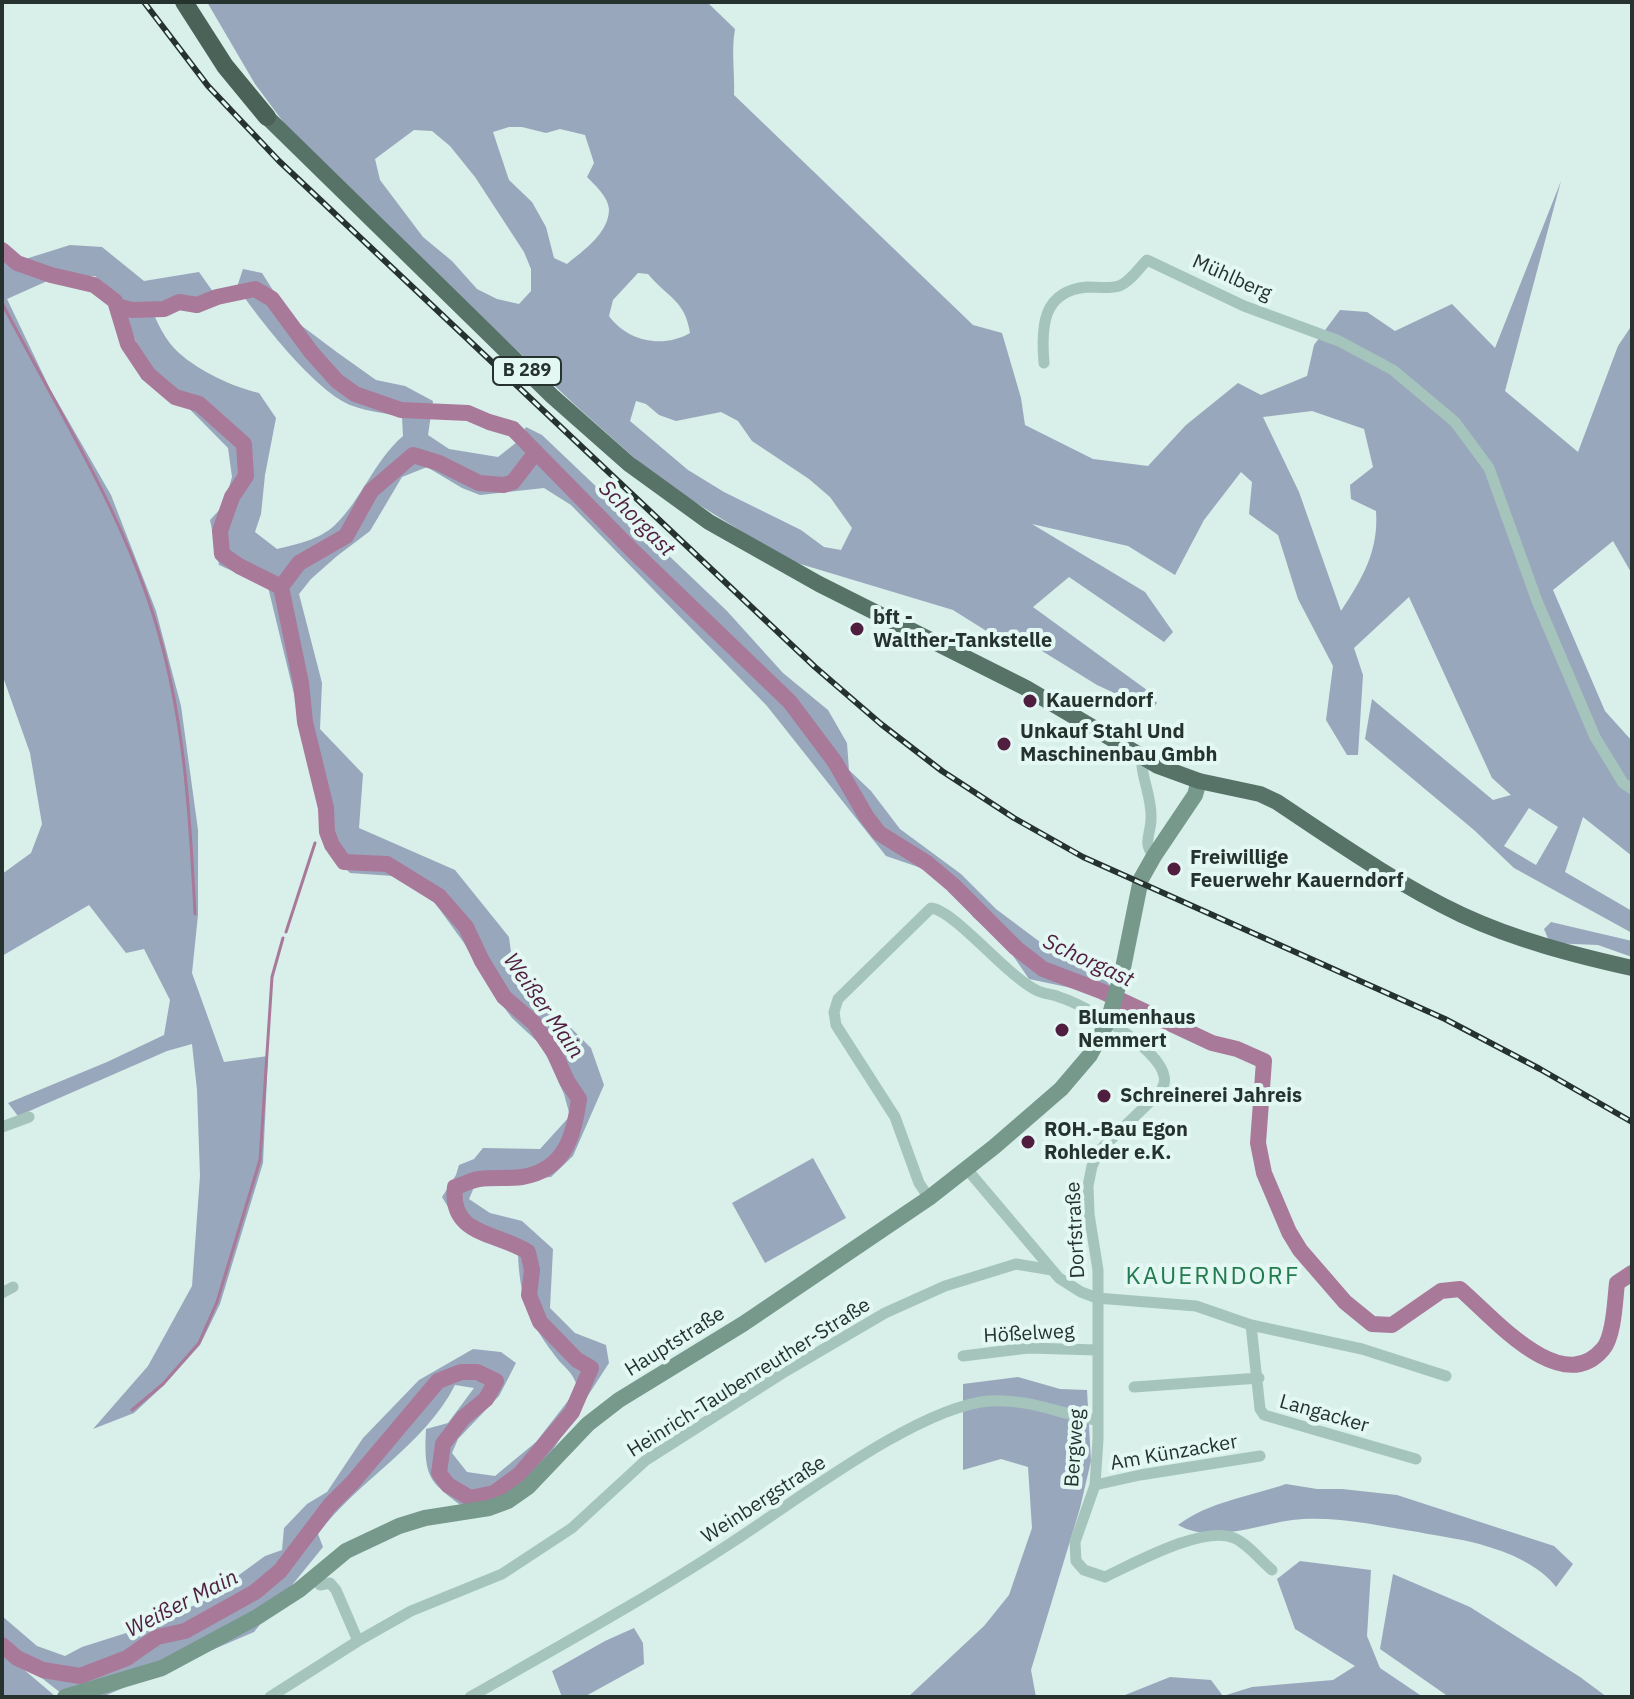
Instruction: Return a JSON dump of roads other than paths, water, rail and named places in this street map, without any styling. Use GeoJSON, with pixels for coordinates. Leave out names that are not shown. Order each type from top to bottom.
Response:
{"type":"FeatureCollection","features":[{"type":"Feature","properties":{"kind":"highway","name":"B 289"},"geometry":{"type":"LineString","coordinates":[[184,2],[225,66],[267,117]]}},
{"type":"Feature","properties":{"kind":"main road","name":"B 289"},"geometry":{"type":"LineString","coordinates":[[267,117],[552,396],[629,464],[709,522],[819,584],[1026,688],[1145,759],[1199,781],[1269,798],[1430,898],[1463,915],[1529,942],[1632,968]]}},
{"type":"Feature","properties":{"kind":"main road","name":"Hauptstraße"},"geometry":{"type":"LineString","coordinates":[[65,1697],[162,1668],[257,1617],[299,1590],[346,1551],[399,1526],[425,1518],[489,1508],[508,1501],[534,1482],[588,1424],[619,1400],[743,1324],[929,1198],[1061,1089],[1090,1055],[1110,1015],[1130,944],[1135,900],[1141,879],[1195,795],[1199,781]]}},
{"type":"Feature","properties":{"kind":"street","name":"Mühlberg"},"geometry":{"type":"LineString","coordinates":[[1044,363],[1043,328],[1054,302],[1063,293],[1084,287],[1119,286],[1147,260],[1231,300],[1339,341],[1393,370],[1455,422],[1489,468],[1537,601],[1595,737],[1623,783],[1632,789]]}},
{"type":"Feature","properties":{"kind":"street","name":"Hauptstraße"},"geometry":{"type":"LineString","coordinates":[[1145,759],[1142,766],[1151,820],[1146,842],[1147,849],[1154,856]]}},
{"type":"Feature","properties":{"kind":"street"},"geometry":{"type":"LineString","coordinates":[[929,1198],[919,1183],[895,1117],[836,1025],[834,1012],[838,999],[931,908],[937,909],[1036,991],[1110,1015]]}},
{"type":"Feature","properties":{"kind":"street","name":"Dorfstraße"},"geometry":{"type":"LineString","coordinates":[[1097,1298],[1098,1270],[1089,1214],[1088,1186],[1092,1166],[1100,1150],[1136,1117],[1164,1085],[1164,1075],[1157,1063],[1110,1015]]}},
{"type":"Feature","properties":{"kind":"street"},"geometry":{"type":"LineString","coordinates":[[2,1127],[29,1117]]}},
{"type":"Feature","properties":{"kind":"street"},"geometry":{"type":"LineString","coordinates":[[966,1168],[1059,1278],[1081,1292],[1097,1298],[1196,1306],[1251,1325],[1362,1349],[1446,1376]]}},
{"type":"Feature","properties":{"kind":"street"},"geometry":{"type":"LineString","coordinates":[[1016,1264],[1021,1255],[1023,1237]]}},
{"type":"Feature","properties":{"kind":"street","name":"Heinrich-Taubenreuther-Straße"},"geometry":{"type":"LineString","coordinates":[[270,1697],[288,1692],[358,1641],[411,1611],[502,1574],[572,1528],[646,1460],[781,1374],[885,1313],[945,1286],[1016,1264],[1052,1270]]}},
{"type":"Feature","properties":{"kind":"street","name":"Bergweg"},"geometry":{"type":"LineString","coordinates":[[1097,1298],[1095,1485],[1075,1542],[1076,1561],[1084,1570],[1105,1577],[1189,1540],[1221,1534],[1236,1538],[1272,1570]]}},
{"type":"Feature","properties":{"kind":"street","name":"Langacker"},"geometry":{"type":"LineString","coordinates":[[1251,1325],[1260,1409],[1264,1415],[1416,1459]]}},
{"type":"Feature","properties":{"kind":"street","name":"Hößelweg"},"geometry":{"type":"LineString","coordinates":[[963,1356],[1028,1348],[1097,1350]]}},
{"type":"Feature","properties":{"kind":"street"},"geometry":{"type":"LineString","coordinates":[[1134,1387],[1259,1378]]}},
{"type":"Feature","properties":{"kind":"street","name":"Weinbergstraße"},"geometry":{"type":"LineString","coordinates":[[470,1697],[730,1545],[897,1436],[949,1411],[988,1401],[1019,1402],[1096,1420]]}},
{"type":"Feature","properties":{"kind":"street","name":"Am Künzacker"},"geometry":{"type":"LineString","coordinates":[[1095,1485],[1260,1456]]}},
{"type":"Feature","properties":{"kind":"street"},"geometry":{"type":"LineString","coordinates":[[320,1585],[330,1583],[336,1590],[358,1641]]}},
{"type":"Feature","properties":{"kind":"waterway","name":"Weißer Main"},"geometry":{"type":"LineString","coordinates":[[2,250],[17,263],[94,285],[115,301],[128,344],[148,374],[175,397],[199,404],[244,444],[246,476],[232,497],[220,531],[222,554],[281,587],[301,683],[305,722],[332,845],[344,862],[387,864],[439,896],[466,927],[504,997],[534,1023],[579,1099],[570,1138],[558,1159],[537,1173],[522,1177],[479,1179],[455,1187],[455,1203],[467,1224],[528,1252],[532,1270],[529,1295],[540,1322],[577,1360],[591,1368],[572,1412],[520,1474],[494,1493],[470,1498],[448,1485],[439,1473],[443,1444],[463,1418],[486,1399],[496,1381],[477,1372],[461,1372],[438,1381],[330,1505],[280,1571],[255,1592],[185,1631],[157,1637],[127,1658],[80,1676],[43,1670],[17,1658],[2,1645]]}},
{"type":"Feature","properties":{"kind":"waterway","name":"Schorgast"},"geometry":{"type":"LineString","coordinates":[[117,306],[132,310],[164,309],[179,302],[197,305],[255,289],[272,299],[311,352],[337,381],[355,394],[401,410],[468,413],[513,429],[632,550],[790,702],[835,762],[879,833],[927,863],[1016,948],[1043,969],[1101,991],[1212,1043],[1237,1049],[1264,1061],[1258,1143],[1264,1173],[1300,1250],[1345,1302],[1372,1324],[1392,1325],[1441,1291],[1460,1289],[1528,1348],[1567,1365],[1586,1362],[1607,1343],[1617,1283],[1632,1273]]}},
{"type":"Feature","properties":{"kind":"waterway"},"geometry":{"type":"LineString","coordinates":[[2,303],[104,494],[139,573],[153,614],[179,725],[188,800],[195,914]]}},
{"type":"Feature","properties":{"kind":"waterway","name":"Schorgast"},"geometry":{"type":"LineString","coordinates":[[281,587],[299,563],[346,536],[371,491],[413,455],[439,463],[479,483],[504,485],[513,482],[536,452]]}},
{"type":"Feature","properties":{"kind":"waterway"},"geometry":{"type":"LineString","coordinates":[[286,932],[315,843]]}},
{"type":"Feature","properties":{"kind":"waterway"},"geometry":{"type":"LineString","coordinates":[[132,1410],[163,1384],[199,1343],[217,1302],[260,1160],[272,977],[283,938]]}},
{"type":"Feature","properties":{"kind":"railway"},"geometry":{"type":"LineString","coordinates":[[144,2],[208,86],[279,161],[815,667],[942,771],[1014,818],[1083,857],[1445,1019],[1632,1122]]}},
{"type":"Feature","properties":{"kind":"place","name":"bft - Walther-Tankstelle"},"geometry":{"type":"Point","coordinates":[857,629]}},
{"type":"Feature","properties":{"kind":"place","name":"Kauerndorf"},"geometry":{"type":"Point","coordinates":[1030,701]}},
{"type":"Feature","properties":{"kind":"place","name":"Unkauf Stahl Und Maschinenbau Gmbh"},"geometry":{"type":"Point","coordinates":[1004,744]}},
{"type":"Feature","properties":{"kind":"place","name":"Freiwillige Feuerwehr Kauerndorf"},"geometry":{"type":"Point","coordinates":[1174,869]}},
{"type":"Feature","properties":{"kind":"place","name":"Blumenhaus Nemmert"},"geometry":{"type":"Point","coordinates":[1062,1030]}},
{"type":"Feature","properties":{"kind":"place","name":"Schreinerei Jahreis"},"geometry":{"type":"Point","coordinates":[1104,1096]}},
{"type":"Feature","properties":{"kind":"place","name":"ROH.-Bau Egon Rohleder e.K."},"geometry":{"type":"Point","coordinates":[1028,1142]}},
{"type":"Feature","properties":{"kind":"district","name":"KAUERNDORF"},"geometry":{"type":"Point","coordinates":[1213,1277]}}]}
